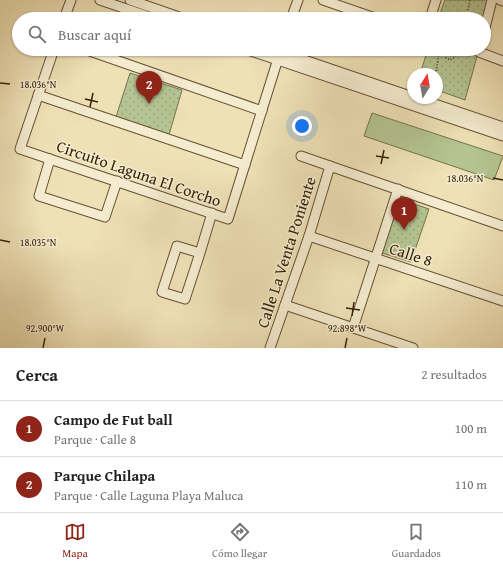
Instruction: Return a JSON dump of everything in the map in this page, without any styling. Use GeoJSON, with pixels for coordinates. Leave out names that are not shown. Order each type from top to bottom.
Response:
{"type":"FeatureCollection","features":[{"type":"Feature","properties":{"kind":"street"},"geometry":{"type":"LineString","coordinates":[[67,12],[71,0]]}},
{"type":"Feature","properties":{"kind":"street"},"geometry":{"type":"LineString","coordinates":[[100,0],[135,12]]}},
{"type":"Feature","properties":{"kind":"street"},"geometry":{"type":"LineString","coordinates":[[130,0],[163,12]]}},
{"type":"Feature","properties":{"kind":"street"},"geometry":{"type":"LineString","coordinates":[[294,12],[298,0]]}},
{"type":"Feature","properties":{"kind":"street"},"geometry":{"type":"LineString","coordinates":[[323,0],[358,12]]}},
{"type":"Feature","properties":{"kind":"street"},"geometry":{"type":"LineString","coordinates":[[432,12],[436,0]]}},
{"type":"Feature","properties":{"kind":"street"},"geometry":{"type":"LineString","coordinates":[[489,12],[492,0]]}},
{"type":"Feature","properties":{"kind":"street","name":"Circuito Laguna El Corcho"},"geometry":{"type":"LineString","coordinates":[[52,56],[20,149],[228,219],[262,111],[277,56]]}},
{"type":"Feature","properties":{"kind":"street"},"geometry":{"type":"LineString","coordinates":[[104,56],[262,111]]}},
{"type":"Feature","properties":{"kind":"street"},"geometry":{"type":"LineString","coordinates":[[289,56],[432,107],[503,136]]}},
{"type":"Feature","properties":{"kind":"street"},"geometry":{"type":"LineString","coordinates":[[290,56],[407,94]]}},
{"type":"Feature","properties":{"kind":"street"},"geometry":{"type":"LineString","coordinates":[[490,56],[503,61]]}},
{"type":"Feature","properties":{"kind":"street"},"geometry":{"type":"LineString","coordinates":[[38,95],[245,165]]}},
{"type":"Feature","properties":{"kind":"street"},"geometry":{"type":"LineString","coordinates":[[427,104],[432,107],[503,128]]}},
{"type":"Feature","properties":{"kind":"street"},"geometry":{"type":"LineString","coordinates":[[301,156],[503,226]]}},
{"type":"Feature","properties":{"kind":"street"},"geometry":{"type":"LineString","coordinates":[[50,159],[39,196],[105,217],[117,182]]}},
{"type":"Feature","properties":{"kind":"street","name":"Calle La Venta Poniente"},"geometry":{"type":"LineString","coordinates":[[270,348],[309,236],[330,166]]}},
{"type":"Feature","properties":{"kind":"street"},"geometry":{"type":"LineString","coordinates":[[353,328],[398,189]]}},
{"type":"Feature","properties":{"kind":"street"},"geometry":{"type":"LineString","coordinates":[[200,253],[177,246],[162,292],[185,299],[200,253],[212,214]]}},
{"type":"Feature","properties":{"kind":"street","name":"Calle 8"},"geometry":{"type":"LineString","coordinates":[[309,236],[503,300]]}},
{"type":"Feature","properties":{"kind":"street"},"geometry":{"type":"LineString","coordinates":[[285,305],[413,348]]}},
{"type":"Feature","properties":{"kind":"path"},"geometry":{"type":"LineString","coordinates":[[467,12],[470,0]]}},
{"type":"Feature","properties":{"kind":"path"},"geometry":{"type":"LineString","coordinates":[[437,68],[438,56]]}},
{"type":"Feature","properties":{"kind":"path"},"geometry":{"type":"LineString","coordinates":[[445,56],[450,60],[456,56]]}},
{"type":"Feature","properties":{"kind":"green space"},"geometry":{"type":"Polygon","coordinates":[[[445,0],[489,0],[486,12],[441,12],[445,0]]]}},
{"type":"Feature","properties":{"kind":"green space"},"geometry":{"type":"Polygon","coordinates":[[[426,56],[477,56],[465,100],[443,92],[443,68],[422,68],[426,56]]]}},
{"type":"Feature","properties":{"kind":"green space"},"geometry":{"type":"Polygon","coordinates":[[[130,73],[182,90],[169,135],[116,117],[130,73]]]}},
{"type":"Feature","properties":{"kind":"green space"},"geometry":{"type":"Polygon","coordinates":[[[372,113],[503,156],[494,180],[364,136],[372,113]]]}},
{"type":"Feature","properties":{"kind":"green space"},"geometry":{"type":"Polygon","coordinates":[[[396,198],[429,209],[411,262],[379,252],[396,198]]]}},
{"type":"Feature","properties":{"kind":"place","name":"Parque Chilapa"},"geometry":{"type":"Point","coordinates":[149,104]}},
{"type":"Feature","properties":{"kind":"place","name":"Campo de Fut ball"},"geometry":{"type":"Point","coordinates":[404,230]}}]}
